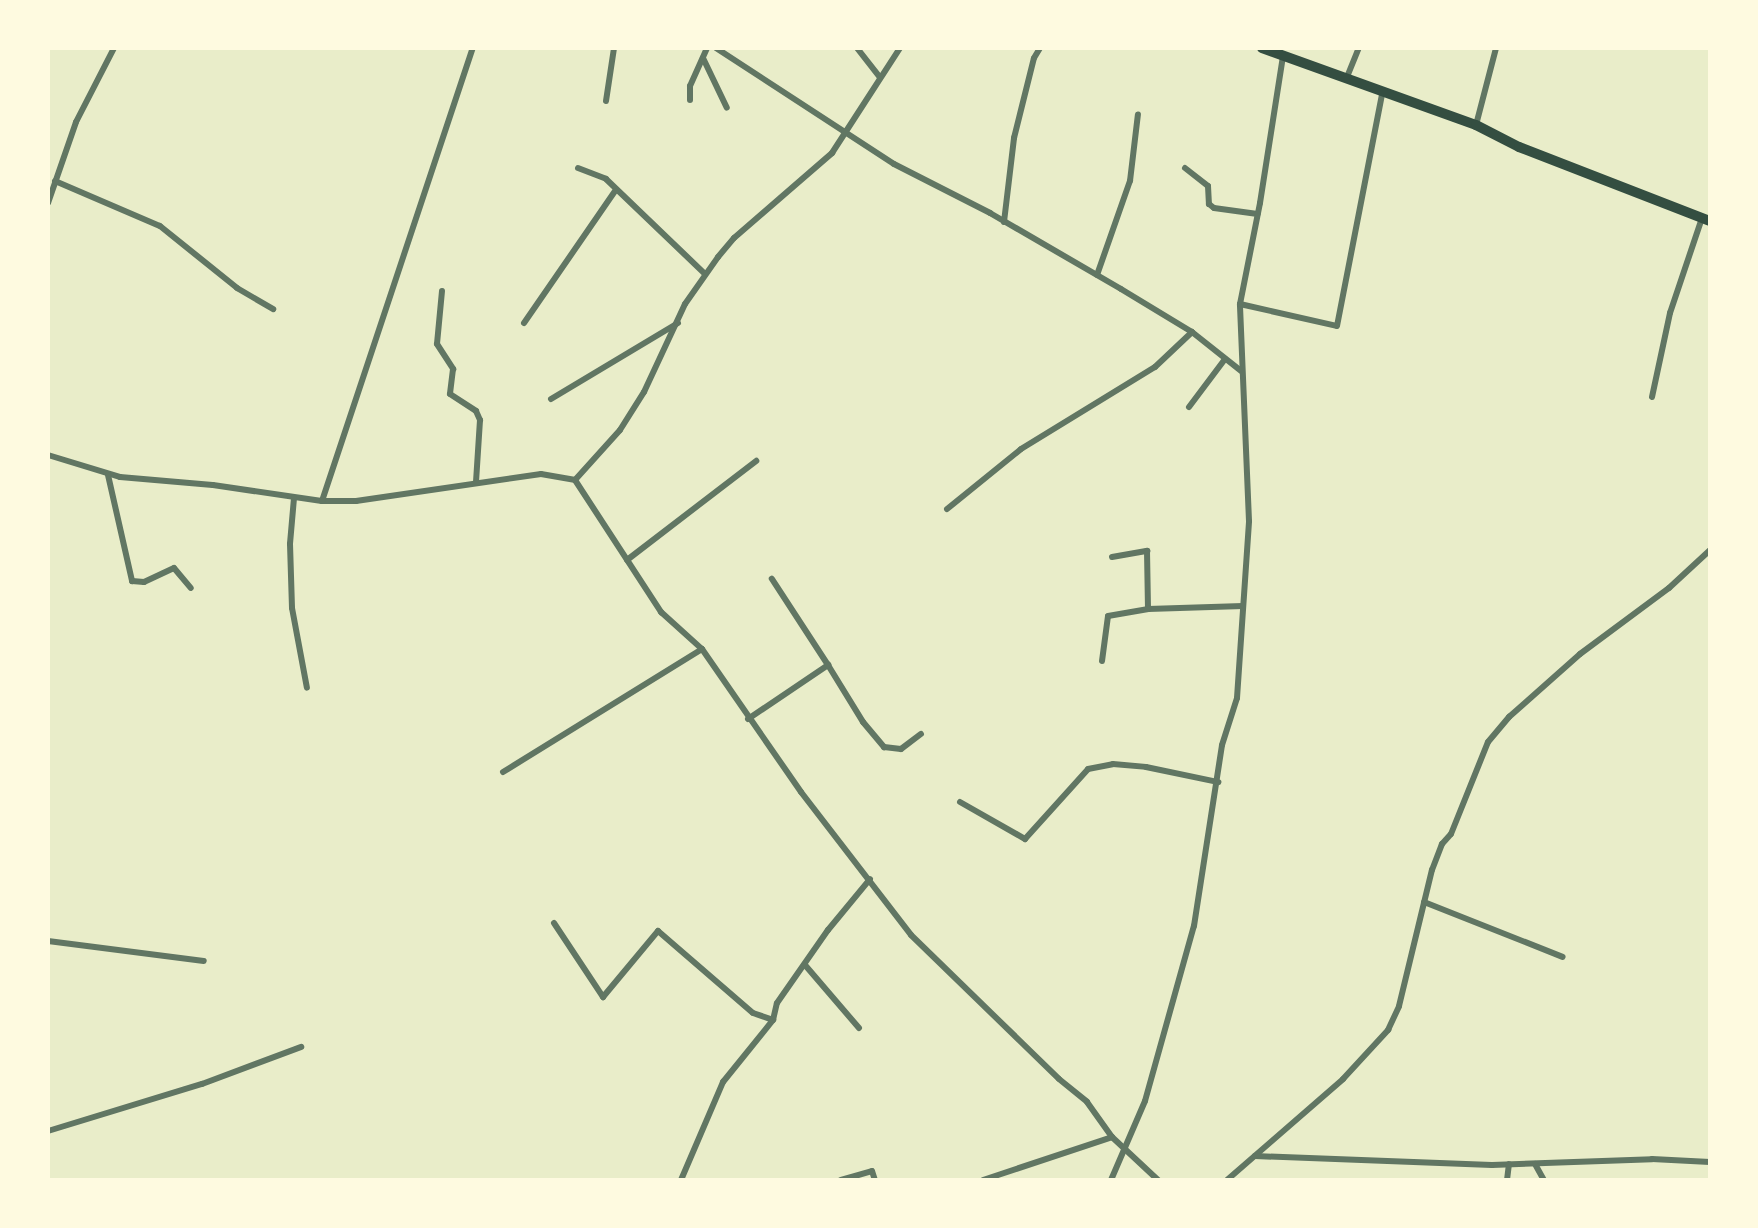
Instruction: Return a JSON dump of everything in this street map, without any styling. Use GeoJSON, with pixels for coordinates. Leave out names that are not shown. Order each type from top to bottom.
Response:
{"type":"FeatureCollection","features":[{"type":"Feature","properties":{"kind":"main road"},"geometry":{"type":"LineString","coordinates":[[1262,48],[1476,125],[1519,147],[1708,220]]}},
{"type":"Feature","properties":{"kind":"street"},"geometry":{"type":"LineString","coordinates":[[48,203],[76,122],[114,48]]}},
{"type":"Feature","properties":{"kind":"street"},"geometry":{"type":"LineString","coordinates":[[322,501],[473,48]]}},
{"type":"Feature","properties":{"kind":"street"},"geometry":{"type":"LineString","coordinates":[[606,101],[614,48]]}},
{"type":"Feature","properties":{"kind":"street"},"geometry":{"type":"LineString","coordinates":[[690,100],[690,86],[707,48]]}},
{"type":"Feature","properties":{"kind":"street"},"geometry":{"type":"LineString","coordinates":[[716,48],[846,136],[934,188],[1004,222],[1192,332],[1241,371]]}},
{"type":"Feature","properties":{"kind":"street"},"geometry":{"type":"LineString","coordinates":[[857,48],[880,77]]}},
{"type":"Feature","properties":{"kind":"street"},"geometry":{"type":"LineString","coordinates":[[575,480],[620,430],[644,392],[685,304],[705,274],[734,238],[832,153],[846,136],[900,48]]}},
{"type":"Feature","properties":{"kind":"street"},"geometry":{"type":"LineString","coordinates":[[1004,222],[1014,138],[1034,58],[1040,48]]}},
{"type":"Feature","properties":{"kind":"street"},"geometry":{"type":"LineString","coordinates":[[1347,77],[1359,48]]}},
{"type":"Feature","properties":{"kind":"street"},"geometry":{"type":"LineString","coordinates":[[1476,125],[1496,48]]}},
{"type":"Feature","properties":{"kind":"street"},"geometry":{"type":"LineString","coordinates":[[1111,1180],[1145,1101],[1194,926],[1205,838],[1218,782],[1222,745],[1237,698],[1249,521],[1240,304],[1283,56]]}},
{"type":"Feature","properties":{"kind":"street"},"geometry":{"type":"LineString","coordinates":[[703,58],[727,108]]}},
{"type":"Feature","properties":{"kind":"street"},"geometry":{"type":"LineString","coordinates":[[1240,304],[1337,326],[1383,90]]}},
{"type":"Feature","properties":{"kind":"street"},"geometry":{"type":"LineString","coordinates":[[1097,275],[1130,181],[1138,114]]}},
{"type":"Feature","properties":{"kind":"street"},"geometry":{"type":"LineString","coordinates":[[578,168],[606,179],[615,191],[705,274]]}},
{"type":"Feature","properties":{"kind":"street"},"geometry":{"type":"LineString","coordinates":[[1185,168],[1208,186],[1209,204],[1214,208],[1258,214]]}},
{"type":"Feature","properties":{"kind":"street"},"geometry":{"type":"LineString","coordinates":[[55,181],[160,226],[237,288],[273,309]]}},
{"type":"Feature","properties":{"kind":"street"},"geometry":{"type":"LineString","coordinates":[[524,323],[615,191]]}},
{"type":"Feature","properties":{"kind":"street"},"geometry":{"type":"LineString","coordinates":[[1652,397],[1670,313],[1708,220]]}},
{"type":"Feature","properties":{"kind":"street"},"geometry":{"type":"LineString","coordinates":[[442,291],[437,344],[453,369],[450,394],[476,411],[480,420],[476,482]]}},
{"type":"Feature","properties":{"kind":"street"},"geometry":{"type":"LineString","coordinates":[[551,399],[678,323]]}},
{"type":"Feature","properties":{"kind":"street"},"geometry":{"type":"LineString","coordinates":[[947,509],[1021,449],[1155,367],[1192,332]]}},
{"type":"Feature","properties":{"kind":"street"},"geometry":{"type":"LineString","coordinates":[[1189,407],[1225,359]]}},
{"type":"Feature","properties":{"kind":"street"},"geometry":{"type":"LineString","coordinates":[[48,455],[108,475],[322,501],[356,501],[541,474],[575,480],[661,612],[702,649],[748,719],[911,935],[1059,1079],[1087,1102],[1112,1137],[1127,1147],[1158,1180]]}},
{"type":"Feature","properties":{"kind":"street"},"geometry":{"type":"LineString","coordinates":[[627,560],[756,461]]}},
{"type":"Feature","properties":{"kind":"street"},"geometry":{"type":"LineString","coordinates":[[108,475],[132,581],[144,582],[174,568],[191,588]]}},
{"type":"Feature","properties":{"kind":"street"},"geometry":{"type":"LineString","coordinates":[[294,498],[290,544],[292,608],[307,688]]}},
{"type":"Feature","properties":{"kind":"street"},"geometry":{"type":"LineString","coordinates":[[1227,1180],[1343,1079],[1388,1030],[1399,1006],[1436,860],[1451,834],[1488,742],[1509,717],[1580,654],[1669,588],[1710,550]]}},
{"type":"Feature","properties":{"kind":"street"},"geometry":{"type":"LineString","coordinates":[[1112,557],[1147,551],[1148,609]]}},
{"type":"Feature","properties":{"kind":"street"},"geometry":{"type":"LineString","coordinates":[[772,579],[863,722],[884,747],[901,749],[921,734]]}},
{"type":"Feature","properties":{"kind":"street"},"geometry":{"type":"LineString","coordinates":[[1102,661],[1108,616],[1148,609],[1243,606]]}},
{"type":"Feature","properties":{"kind":"street"},"geometry":{"type":"LineString","coordinates":[[503,772],[702,649]]}},
{"type":"Feature","properties":{"kind":"street"},"geometry":{"type":"LineString","coordinates":[[748,719],[828,665]]}},
{"type":"Feature","properties":{"kind":"street"},"geometry":{"type":"LineString","coordinates":[[960,802],[1025,839],[1088,769],[1113,764],[1146,767],[1218,782]]}},
{"type":"Feature","properties":{"kind":"street"},"geometry":{"type":"LineString","coordinates":[[681,1180],[723,1082],[773,1020],[777,1003],[828,930],[870,879]]}},
{"type":"Feature","properties":{"kind":"street"},"geometry":{"type":"LineString","coordinates":[[1424,902],[1563,957]]}},
{"type":"Feature","properties":{"kind":"street"},"geometry":{"type":"LineString","coordinates":[[554,923],[603,997],[658,931],[753,1013],[773,1020]]}},
{"type":"Feature","properties":{"kind":"street"},"geometry":{"type":"LineString","coordinates":[[48,941],[204,961]]}},
{"type":"Feature","properties":{"kind":"street"},"geometry":{"type":"LineString","coordinates":[[805,965],[859,1028]]}},
{"type":"Feature","properties":{"kind":"street"},"geometry":{"type":"LineString","coordinates":[[48,1131],[202,1084],[301,1047]]}},
{"type":"Feature","properties":{"kind":"street"},"geometry":{"type":"LineString","coordinates":[[983,1180],[1112,1137]]}},
{"type":"Feature","properties":{"kind":"street"},"geometry":{"type":"LineString","coordinates":[[1255,1156],[1509,1164],[1652,1159],[1710,1162]]}},
{"type":"Feature","properties":{"kind":"street"},"geometry":{"type":"LineString","coordinates":[[1507,1180],[1509,1164]]}},
{"type":"Feature","properties":{"kind":"street"},"geometry":{"type":"LineString","coordinates":[[1535,1164],[1544,1180]]}},
{"type":"Feature","properties":{"kind":"street"},"geometry":{"type":"LineString","coordinates":[[841,1180],[872,1171],[875,1180]]}}]}
